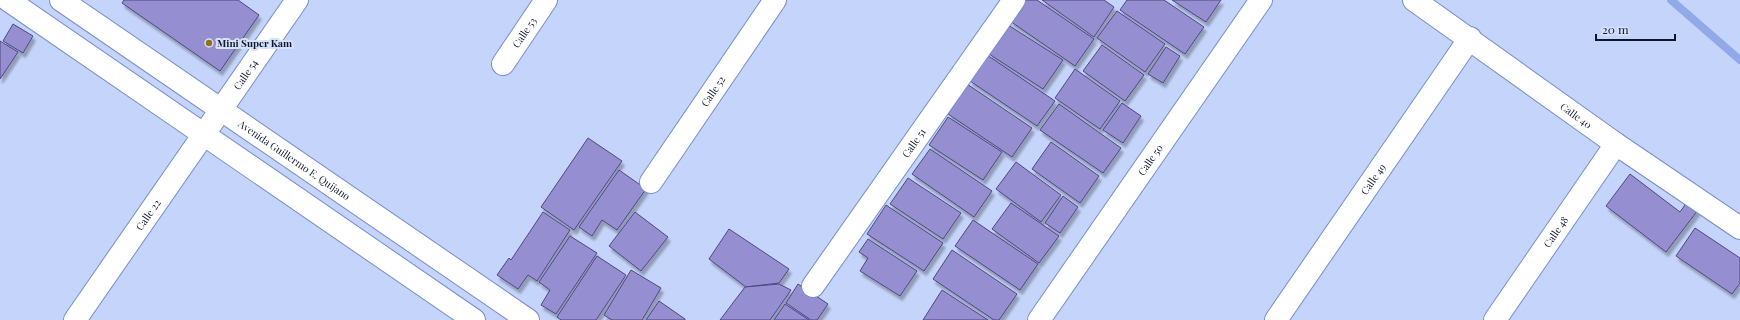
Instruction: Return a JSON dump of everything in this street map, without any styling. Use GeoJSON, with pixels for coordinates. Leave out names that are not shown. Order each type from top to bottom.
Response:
{"type":"FeatureCollection","features":[{"type":"Feature","properties":{"kind":"street"},"geometry":{"type":"LineString","coordinates":[[8,0],[474,320]]}},
{"type":"Feature","properties":{"kind":"street","name":"Avenida Guillermo E. Quijano"},"geometry":{"type":"LineString","coordinates":[[61,0],[528,320]]}},
{"type":"Feature","properties":{"kind":"street","name":"Calle 54"},"geometry":{"type":"LineString","coordinates":[[221,110],[297,0]]}},
{"type":"Feature","properties":{"kind":"street","name":"Calle 53"},"geometry":{"type":"LineString","coordinates":[[502,64],[546,0]]}},
{"type":"Feature","properties":{"kind":"street","name":"Calle 52"},"geometry":{"type":"LineString","coordinates":[[651,182],[775,0]]}},
{"type":"Feature","properties":{"kind":"street","name":"Calle 51"},"geometry":{"type":"LineString","coordinates":[[813,286],[1014,0]]}},
{"type":"Feature","properties":{"kind":"street","name":"Calle 50"},"geometry":{"type":"LineString","coordinates":[[1040,320],[1260,0]]}},
{"type":"Feature","properties":{"kind":"street","name":"Calle 40"},"geometry":{"type":"LineString","coordinates":[[1414,0],[1470,38],[1616,144],[1740,228]]}},
{"type":"Feature","properties":{"kind":"street","name":"Calle 49"},"geometry":{"type":"LineString","coordinates":[[1276,320],[1470,38]]}},
{"type":"Feature","properties":{"kind":"street","name":"Calle 22"},"geometry":{"type":"LineString","coordinates":[[75,320],[221,110]]}},
{"type":"Feature","properties":{"kind":"street","name":"Calle 48"},"geometry":{"type":"LineString","coordinates":[[1495,320],[1616,144]]}},
{"type":"Feature","properties":{"kind":"building","name":"Mini Super Kam"},"geometry":{"type":"Polygon","coordinates":[[[124,0],[238,0],[259,15],[220,71],[122,3],[124,0]]]}},
{"type":"Feature","properties":{"kind":"building"},"geometry":{"type":"Polygon","coordinates":[[[1025,0],[1037,0],[1094,39],[1075,66],[1010,21],[1025,0]]]}},
{"type":"Feature","properties":{"kind":"building"},"geometry":{"type":"Polygon","coordinates":[[[1042,0],[1104,0],[1114,7],[1094,37],[1042,0]]]}},
{"type":"Feature","properties":{"kind":"building"},"geometry":{"type":"Polygon","coordinates":[[[1127,0],[1164,0],[1204,27],[1185,54],[1120,10],[1127,0]]]}},
{"type":"Feature","properties":{"kind":"building"},"geometry":{"type":"Polygon","coordinates":[[[1172,0],[1221,0],[1206,22],[1172,0]]]}},
{"type":"Feature","properties":{"kind":"building"},"geometry":{"type":"Polygon","coordinates":[[[1117,11],[1165,44],[1145,72],[1097,38],[1117,11]]]}},
{"type":"Feature","properties":{"kind":"building"},"geometry":{"type":"Polygon","coordinates":[[[13,24],[33,36],[23,53],[3,41],[13,24]]]}},
{"type":"Feature","properties":{"kind":"building"},"geometry":{"type":"Polygon","coordinates":[[[1008,25],[1063,60],[1043,89],[989,54],[1008,25]]]}},
{"type":"Feature","properties":{"kind":"building"},"geometry":{"type":"Polygon","coordinates":[[[0,41],[18,52],[0,79],[0,41]]]}},
{"type":"Feature","properties":{"kind":"building"},"geometry":{"type":"Polygon","coordinates":[[[1102,45],[1144,75],[1125,101],[1083,71],[1102,45]]]}},
{"type":"Feature","properties":{"kind":"building"},"geometry":{"type":"Polygon","coordinates":[[[1166,47],[1180,56],[1163,83],[1148,74],[1166,47]]]}},
{"type":"Feature","properties":{"kind":"building"},"geometry":{"type":"Polygon","coordinates":[[[987,55],[1055,101],[1037,126],[970,81],[987,55]]]}},
{"type":"Feature","properties":{"kind":"building"},"geometry":{"type":"Polygon","coordinates":[[[1075,69],[1120,101],[1100,129],[1055,98],[1075,69]]]}},
{"type":"Feature","properties":{"kind":"building"},"geometry":{"type":"Polygon","coordinates":[[[967,84],[1032,128],[1012,157],[948,114],[967,84]]]}},
{"type":"Feature","properties":{"kind":"building"},"geometry":{"type":"Polygon","coordinates":[[[1122,103],[1141,116],[1123,143],[1103,130],[1122,103]]]}},
{"type":"Feature","properties":{"kind":"building"},"geometry":{"type":"Polygon","coordinates":[[[1059,104],[1121,148],[1103,173],[1040,130],[1059,104]]]}},
{"type":"Feature","properties":{"kind":"building"},"geometry":{"type":"Polygon","coordinates":[[[948,117],[1002,152],[983,180],[929,145],[948,117]]]}},
{"type":"Feature","properties":{"kind":"building"},"geometry":{"type":"Polygon","coordinates":[[[588,138],[622,161],[574,230],[541,207],[588,138]]]}},
{"type":"Feature","properties":{"kind":"building"},"geometry":{"type":"Polygon","coordinates":[[[1051,142],[1099,176],[1080,203],[1032,169],[1051,142]]]}},
{"type":"Feature","properties":{"kind":"building"},"geometry":{"type":"Polygon","coordinates":[[[930,149],[992,191],[974,217],[912,174],[930,149]]]}},
{"type":"Feature","properties":{"kind":"building"},"geometry":{"type":"Polygon","coordinates":[[[1016,162],[1061,195],[1041,222],[996,189],[1016,162]]]}},
{"type":"Feature","properties":{"kind":"building"},"geometry":{"type":"Polygon","coordinates":[[[619,170],[646,189],[617,230],[602,220],[592,236],[579,227],[619,170]]]}},
{"type":"Feature","properties":{"kind":"building"},"geometry":{"type":"Polygon","coordinates":[[[1630,174],[1680,212],[1687,202],[1698,210],[1666,252],[1606,206],[1630,174]]]}},
{"type":"Feature","properties":{"kind":"building"},"geometry":{"type":"Polygon","coordinates":[[[908,178],[961,213],[943,239],[890,204],[908,178]]]}},
{"type":"Feature","properties":{"kind":"building"},"geometry":{"type":"Polygon","coordinates":[[[1063,196],[1078,207],[1060,233],[1045,223],[1063,196]]]}},
{"type":"Feature","properties":{"kind":"building"},"geometry":{"type":"Polygon","coordinates":[[[1011,203],[1059,236],[1039,263],[992,229],[1011,203]]]}},
{"type":"Feature","properties":{"kind":"building"},"geometry":{"type":"Polygon","coordinates":[[[886,205],[943,243],[924,271],[867,234],[886,205]]]}},
{"type":"Feature","properties":{"kind":"building"},"geometry":{"type":"Polygon","coordinates":[[[543,212],[570,230],[537,281],[528,275],[518,289],[497,275],[509,258],[511,260],[543,212]]]}},
{"type":"Feature","properties":{"kind":"building"},"geometry":{"type":"Polygon","coordinates":[[[635,212],[668,237],[641,271],[609,246],[635,212]]]}},
{"type":"Feature","properties":{"kind":"building"},"geometry":{"type":"Polygon","coordinates":[[[973,220],[1038,264],[1020,290],[955,246],[973,220]]]}},
{"type":"Feature","properties":{"kind":"building"},"geometry":{"type":"Polygon","coordinates":[[[1695,228],[1740,258],[1740,283],[1732,294],[1676,256],[1695,228]]]}},
{"type":"Feature","properties":{"kind":"building"},"geometry":{"type":"Polygon","coordinates":[[[729,229],[789,269],[779,283],[746,287],[709,259],[729,229]]]}},
{"type":"Feature","properties":{"kind":"building"},"geometry":{"type":"Polygon","coordinates":[[[570,236],[597,253],[556,314],[541,305],[550,290],[539,282],[570,236]]]}},
{"type":"Feature","properties":{"kind":"building"},"geometry":{"type":"Polygon","coordinates":[[[868,239],[917,271],[900,296],[860,271],[868,258],[859,252],[868,239]]]}},
{"type":"Feature","properties":{"kind":"building"},"geometry":{"type":"Polygon","coordinates":[[[952,250],[1017,294],[999,320],[994,320],[933,279],[952,250]]]}},
{"type":"Feature","properties":{"kind":"building"},"geometry":{"type":"Polygon","coordinates":[[[597,256],[626,275],[596,320],[561,320],[557,317],[597,256]]]}},
{"type":"Feature","properties":{"kind":"building"},"geometry":{"type":"Polygon","coordinates":[[[631,270],[661,288],[642,320],[612,320],[604,315],[631,270]]]}},
{"type":"Feature","properties":{"kind":"building"},"geometry":{"type":"Polygon","coordinates":[[[779,284],[791,290],[770,320],[720,320],[745,287],[779,284]]]}},
{"type":"Feature","properties":{"kind":"building"},"geometry":{"type":"Polygon","coordinates":[[[798,284],[828,304],[817,320],[811,320],[786,303],[798,284]]]}},
{"type":"Feature","properties":{"kind":"building"},"geometry":{"type":"Polygon","coordinates":[[[942,290],[988,320],[923,320],[942,290]]]}},
{"type":"Feature","properties":{"kind":"building"},"geometry":{"type":"Polygon","coordinates":[[[659,301],[685,319],[685,320],[646,320],[659,301]]]}},
{"type":"Feature","properties":{"kind":"building"},"geometry":{"type":"Polygon","coordinates":[[[785,304],[809,320],[774,320],[785,304]]]}},
{"type":"Feature","properties":{"kind":"waterway"},"geometry":{"type":"LineString","coordinates":[[1671,0],[1740,60]]}},
{"type":"Feature","properties":{"kind":"place","name":"Mini Super Kam"},"geometry":{"type":"Point","coordinates":[209,43]}}]}
